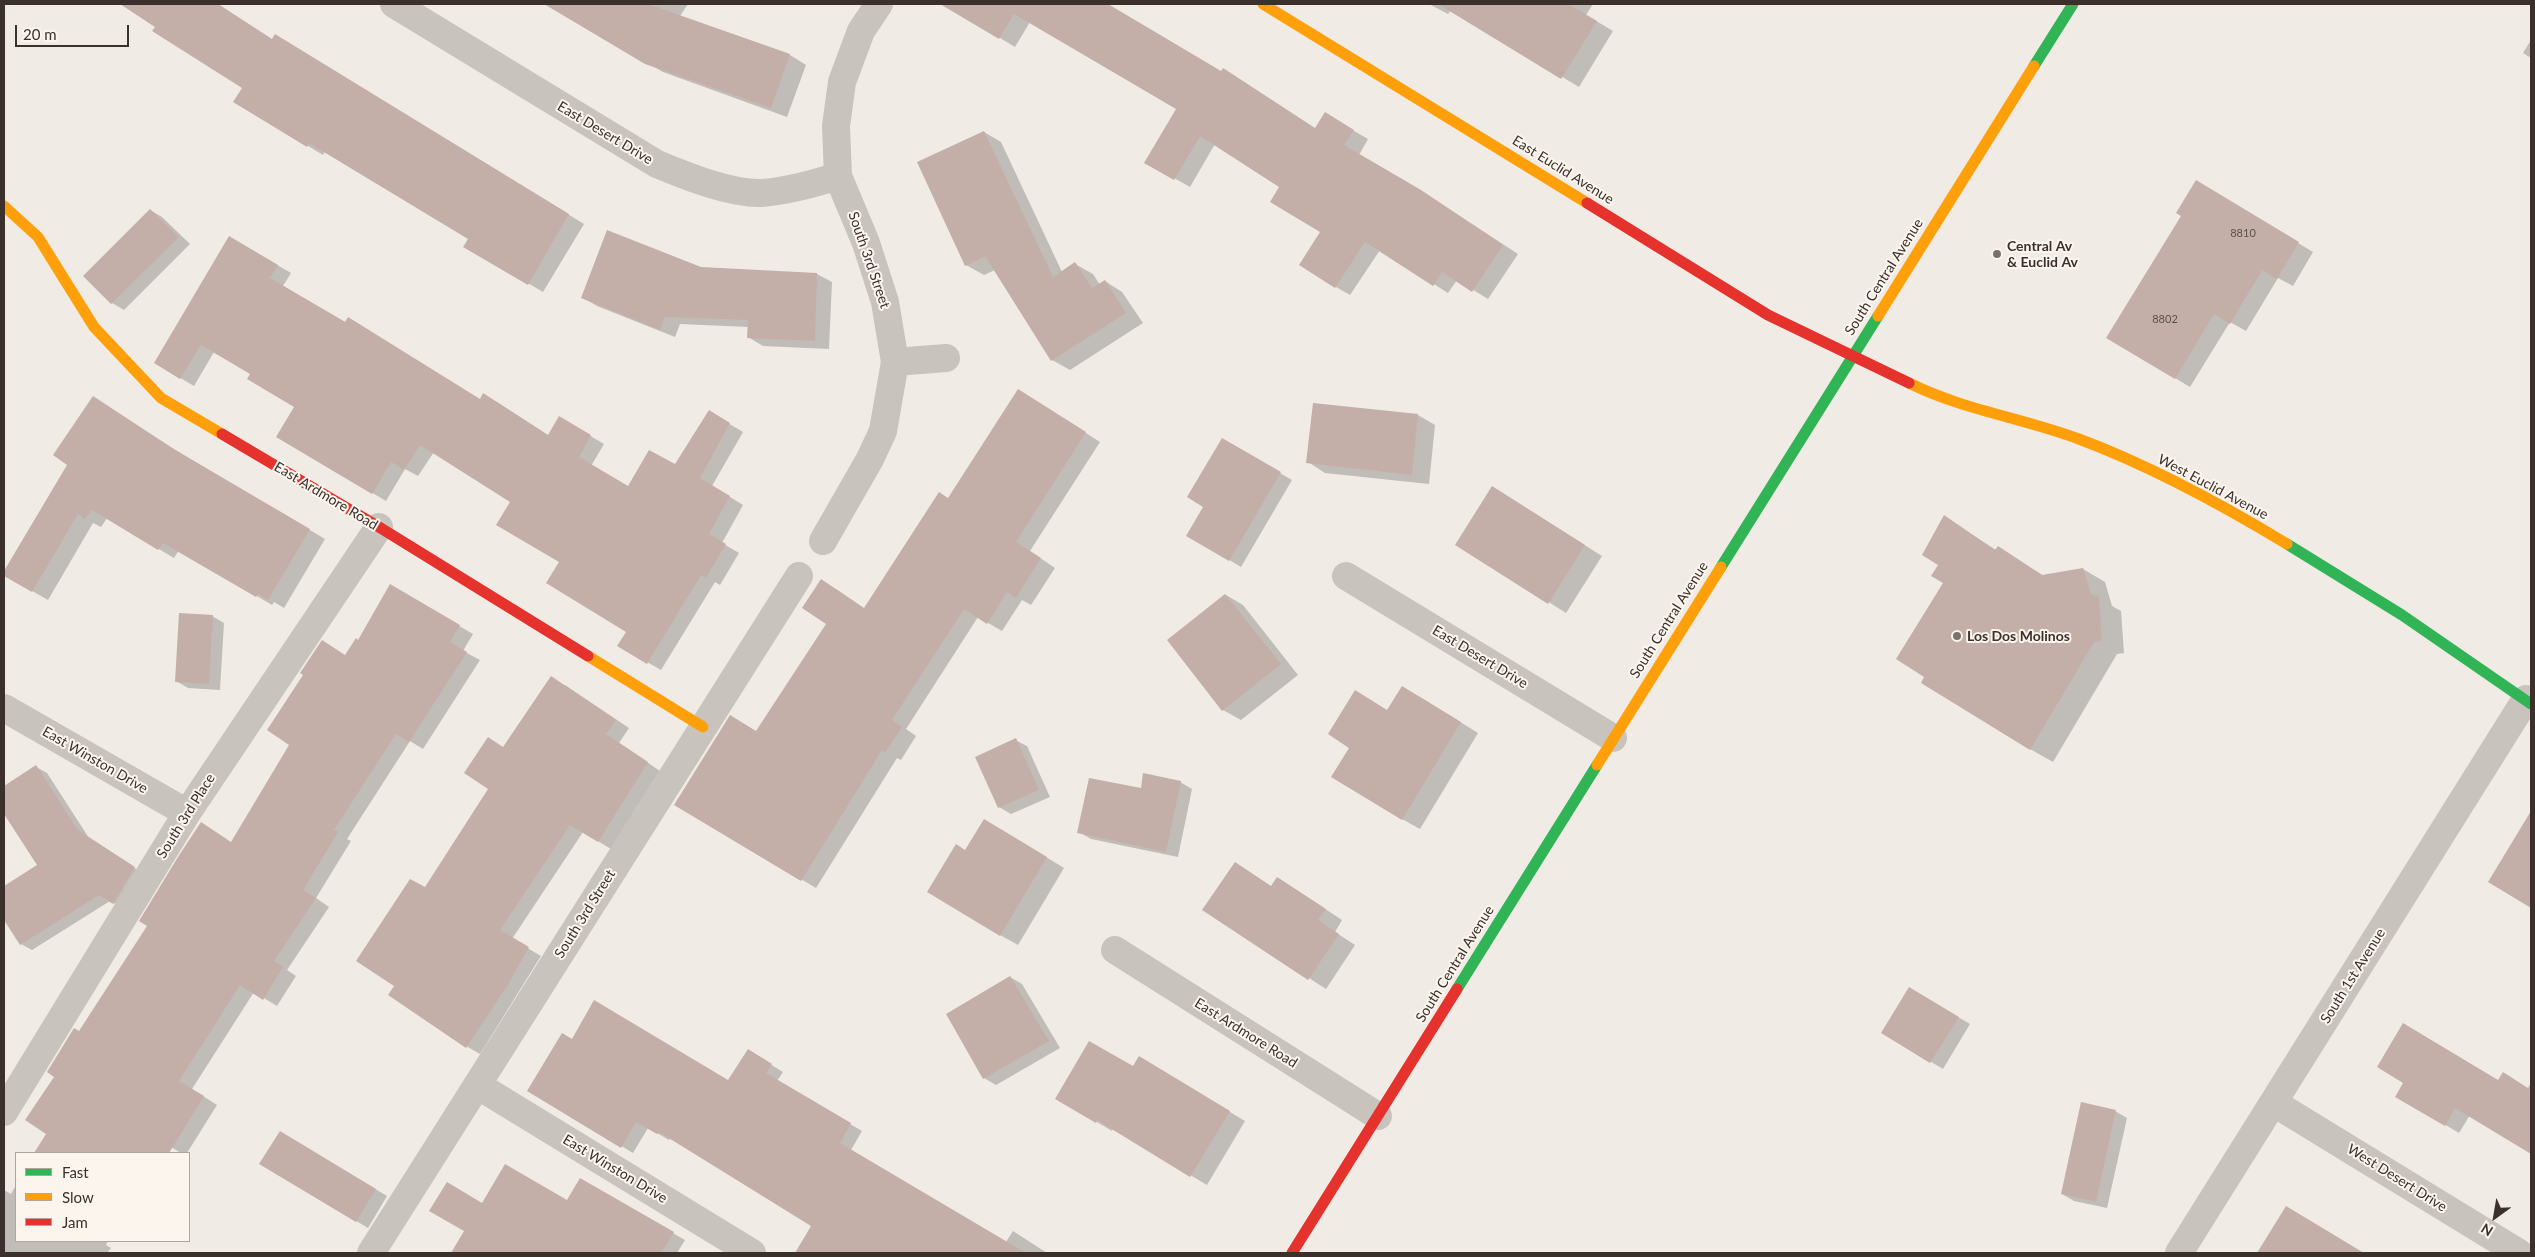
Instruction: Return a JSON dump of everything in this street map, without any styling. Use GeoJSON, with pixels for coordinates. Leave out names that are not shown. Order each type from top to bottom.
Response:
{"type":"FeatureCollection","features":[{"type":"Feature","properties":{"kind":"street","name":"East Desert Drive"},"geometry":{"type":"LineString","coordinates":[[394,4],[657,164],[704,183],[760,193],[795,189],[838,176]]}},
{"type":"Feature","properties":{"kind":"street","name":"South 3rd Street"},"geometry":{"type":"LineString","coordinates":[[823,541],[870,459],[883,431],[895,362],[886,302],[866,243],[838,176],[836,126],[842,82],[861,31],[879,4]]}},
{"type":"Feature","properties":{"kind":"street","name":"East Euclid Avenue"},"geometry":{"type":"LineString","coordinates":[[1263,4],[1768,315],[1851,356]]}},
{"type":"Feature","properties":{"kind":"street","name":"South Central Avenue"},"geometry":{"type":"LineString","coordinates":[[1292,1253],[1851,356],[2073,4]]}},
{"type":"Feature","properties":{"kind":"street","name":"East Ardmore Road"},"geometry":{"type":"LineString","coordinates":[[4,206],[38,237],[94,327],[161,398],[379,527],[703,727]]}},
{"type":"Feature","properties":{"kind":"street","name":"West Euclid Avenue"},"geometry":{"type":"LineString","coordinates":[[1851,356],[1937,397],[2079,439],[2167,478],[2262,529],[2402,615],[2529,702]]}},
{"type":"Feature","properties":{"kind":"street"},"geometry":{"type":"LineString","coordinates":[[895,362],[946,358]]}},
{"type":"Feature","properties":{"kind":"street","name":"South 3rd Place"},"geometry":{"type":"LineString","coordinates":[[4,1112],[187,813],[379,527]]}},
{"type":"Feature","properties":{"kind":"street","name":"South 3rd Street"},"geometry":{"type":"LineString","coordinates":[[371,1253],[799,576]]}},
{"type":"Feature","properties":{"kind":"street","name":"East Desert Drive"},"geometry":{"type":"LineString","coordinates":[[1346,576],[1613,738]]}},
{"type":"Feature","properties":{"kind":"street","name":"South 1st Avenue"},"geometry":{"type":"LineString","coordinates":[[2179,1253],[2529,702]]}},
{"type":"Feature","properties":{"kind":"street","name":"East Winston Drive"},"geometry":{"type":"LineString","coordinates":[[4,708],[187,813]]}},
{"type":"Feature","properties":{"kind":"street","name":"East Ardmore Road"},"geometry":{"type":"LineString","coordinates":[[1115,950],[1378,1116]]}},
{"type":"Feature","properties":{"kind":"street","name":"East Winston Drive"},"geometry":{"type":"LineString","coordinates":[[477,1085],[752,1253]]}},
{"type":"Feature","properties":{"kind":"street","name":"West Desert Drive"},"geometry":{"type":"LineString","coordinates":[[2274,1102],[2519,1253]]}},
{"type":"Feature","properties":{"kind":"building"},"geometry":{"type":"Polygon","coordinates":[[[120,4],[218,4],[272,39],[275,34],[569,214],[528,285],[463,247],[468,239],[309,143],[307,147],[233,102],[242,88],[152,31],[155,27],[120,4]]]}},
{"type":"Feature","properties":{"kind":"building"},"geometry":{"type":"Polygon","coordinates":[[[544,4],[648,4],[790,54],[771,108],[645,64],[544,4]]]}},
{"type":"Feature","properties":{"kind":"building"},"geometry":{"type":"Polygon","coordinates":[[[940,4],[1108,4],[1221,71],[1223,68],[1315,128],[1325,112],[1354,130],[1344,145],[1421,190],[1503,245],[1472,292],[1442,272],[1433,286],[1365,242],[1335,288],[1299,265],[1320,232],[1270,202],[1279,187],[1200,136],[1174,180],[1144,163],[1176,109],[1014,14],[999,39],[940,4]]]}},
{"type":"Feature","properties":{"kind":"building"},"geometry":{"type":"Polygon","coordinates":[[[1438,4],[1568,4],[1597,21],[1561,79],[1438,4]]]}},
{"type":"Feature","properties":{"kind":"building"},"geometry":{"type":"Polygon","coordinates":[[[984,131],[1053,277],[1075,262],[1092,288],[1105,280],[1126,313],[1051,361],[985,256],[965,266],[917,162],[984,131]]]}},
{"type":"Feature","properties":{"kind":"building"},"geometry":{"type":"Polygon","coordinates":[[[2196,180],[2299,242],[2277,279],[2262,270],[2230,324],[2214,314],[2175,379],[2106,338],[2181,216],[2176,213],[2196,180]]]}},
{"type":"Feature","properties":{"kind":"building"},"geometry":{"type":"Polygon","coordinates":[[[150,209],[179,237],[111,304],[83,276],[150,209]]]}},
{"type":"Feature","properties":{"kind":"building"},"geometry":{"type":"Polygon","coordinates":[[[607,230],[701,267],[817,273],[815,341],[747,338],[748,320],[665,317],[660,330],[581,298],[607,230]]]}},
{"type":"Feature","properties":{"kind":"building"},"geometry":{"type":"Polygon","coordinates":[[[229,236],[278,265],[270,278],[345,322],[348,317],[480,399],[483,393],[548,435],[559,416],[591,435],[579,457],[628,486],[649,450],[675,464],[709,410],[730,423],[700,478],[730,496],[709,534],[726,544],[706,578],[701,575],[647,664],[617,646],[626,632],[546,583],[559,562],[496,525],[510,502],[420,445],[404,470],[391,462],[372,494],[276,437],[294,407],[247,379],[250,374],[201,345],[180,379],[154,363],[229,236]]]}},
{"type":"Feature","properties":{"kind":"building"},"geometry":{"type":"Polygon","coordinates":[[[1018,389],[1086,432],[1016,542],[1041,558],[1016,598],[1007,592],[987,624],[964,609],[892,720],[902,727],[885,753],[882,750],[801,881],[674,805],[730,715],[756,731],[826,624],[802,608],[821,579],[864,608],[939,492],[948,498],[1018,389]]]}},
{"type":"Feature","properties":{"kind":"building"},"geometry":{"type":"Polygon","coordinates":[[[93,396],[172,448],[310,529],[268,600],[258,594],[256,597],[163,543],[158,550],[92,510],[85,519],[78,514],[32,592],[4,576],[4,571],[67,465],[53,455],[93,396]]]}},
{"type":"Feature","properties":{"kind":"building"},"geometry":{"type":"Polygon","coordinates":[[[1313,403],[1418,414],[1412,475],[1306,463],[1313,403]]]}},
{"type":"Feature","properties":{"kind":"building"},"geometry":{"type":"Polygon","coordinates":[[[1222,438],[1281,472],[1229,561],[1186,536],[1203,507],[1187,497],[1222,438]]]}},
{"type":"Feature","properties":{"kind":"building"},"geometry":{"type":"Polygon","coordinates":[[[1492,486],[1585,545],[1548,604],[1455,545],[1492,486]]]}},
{"type":"Feature","properties":{"kind":"building","name":"Los Dos Molinos"},"geometry":{"type":"Polygon","coordinates":[[[1944,515],[1995,550],[1998,546],[2042,575],[2083,568],[2091,594],[2099,597],[2102,641],[2094,642],[2030,750],[1921,683],[1924,677],[1896,659],[1943,583],[1931,576],[1938,565],[1922,555],[1944,515]]]}},
{"type":"Feature","properties":{"kind":"building"},"geometry":{"type":"Polygon","coordinates":[[[390,584],[460,625],[450,642],[467,652],[409,742],[396,734],[334,830],[338,832],[303,890],[316,898],[274,961],[283,967],[263,1000],[240,985],[179,1081],[204,1096],[170,1152],[35,1152],[46,1134],[25,1120],[54,1077],[47,1072],[74,1028],[79,1031],[147,926],[139,921],[178,857],[201,822],[231,842],[289,745],[267,730],[303,675],[300,673],[322,640],[345,655],[356,638],[358,640],[390,584]]]}},
{"type":"Feature","properties":{"kind":"building"},"geometry":{"type":"Polygon","coordinates":[[[1225,594],[1281,664],[1222,711],[1167,640],[1225,594]]]}},
{"type":"Feature","properties":{"kind":"building"},"geometry":{"type":"Polygon","coordinates":[[[179,613],[213,615],[209,684],[175,682],[179,613]]]}},
{"type":"Feature","properties":{"kind":"building"},"geometry":{"type":"Polygon","coordinates":[[[551,676],[616,720],[606,734],[648,762],[598,842],[570,825],[500,930],[529,947],[509,983],[466,1048],[388,995],[394,986],[356,961],[410,879],[425,887],[488,789],[464,773],[488,737],[503,747],[551,676]]]}},
{"type":"Feature","properties":{"kind":"building"},"geometry":{"type":"Polygon","coordinates":[[[1402,686],[1461,722],[1402,820],[1331,777],[1349,748],[1328,734],[1355,690],[1387,710],[1402,686]]]}},
{"type":"Feature","properties":{"kind":"building"},"geometry":{"type":"Polygon","coordinates":[[[1016,738],[1039,790],[998,808],[975,757],[1016,738]]]}},
{"type":"Feature","properties":{"kind":"building"},"geometry":{"type":"Polygon","coordinates":[[[36,765],[78,830],[135,867],[113,904],[99,895],[20,945],[4,920],[4,886],[37,865],[4,814],[4,786],[36,765]]]}},
{"type":"Feature","properties":{"kind":"building"},"geometry":{"type":"Polygon","coordinates":[[[1143,773],[1181,781],[1166,852],[1077,833],[1089,778],[1141,788],[1143,773]]]}},
{"type":"Feature","properties":{"kind":"building"},"geometry":{"type":"Polygon","coordinates":[[[2531,811],[2531,908],[2488,882],[2531,811]]]}},
{"type":"Feature","properties":{"kind":"building"},"geometry":{"type":"Polygon","coordinates":[[[984,819],[1047,857],[1000,936],[927,892],[956,844],[965,850],[984,819]]]}},
{"type":"Feature","properties":{"kind":"building"},"geometry":{"type":"Polygon","coordinates":[[[1235,862],[1271,886],[1277,877],[1326,909],[1318,920],[1339,934],[1308,980],[1202,910],[1235,862]]]}},
{"type":"Feature","properties":{"kind":"building"},"geometry":{"type":"Polygon","coordinates":[[[1010,976],[1049,1041],[983,1079],[946,1014],[1010,976]]]}},
{"type":"Feature","properties":{"kind":"building"},"geometry":{"type":"Polygon","coordinates":[[[1909,987],[1959,1017],[1930,1063],[1881,1033],[1909,987]]]}},
{"type":"Feature","properties":{"kind":"building"},"geometry":{"type":"Polygon","coordinates":[[[594,1000],[728,1080],[748,1049],[772,1064],[766,1073],[851,1123],[840,1143],[1026,1253],[795,1253],[811,1226],[659,1132],[657,1134],[636,1122],[621,1148],[527,1091],[562,1033],[572,1039],[594,1000]]]}},
{"type":"Feature","properties":{"kind":"building"},"geometry":{"type":"Polygon","coordinates":[[[2403,1023],[2498,1080],[2503,1072],[2531,1090],[2531,1154],[2455,1108],[2445,1126],[2395,1097],[2403,1083],[2377,1067],[2403,1023]]]}},
{"type":"Feature","properties":{"kind":"building"},"geometry":{"type":"Polygon","coordinates":[[[1089,1041],[1133,1066],[1139,1056],[1230,1111],[1190,1177],[1097,1120],[1096,1123],[1055,1099],[1089,1041]]]}},
{"type":"Feature","properties":{"kind":"building"},"geometry":{"type":"Polygon","coordinates":[[[2081,1102],[2116,1110],[2096,1202],[2061,1194],[2081,1102]]]}},
{"type":"Feature","properties":{"kind":"building"},"geometry":{"type":"Polygon","coordinates":[[[280,1131],[376,1189],[356,1222],[259,1164],[280,1131]]]}},
{"type":"Feature","properties":{"kind":"building"},"geometry":{"type":"Polygon","coordinates":[[[505,1164],[567,1200],[580,1178],[674,1232],[661,1253],[451,1253],[464,1231],[429,1211],[447,1182],[482,1203],[505,1164]]]}},
{"type":"Feature","properties":{"kind":"building"},"geometry":{"type":"Polygon","coordinates":[[[2286,1206],[2364,1253],[2257,1253],[2286,1206]]]}},
{"type":"Feature","properties":{"kind":"traffic: fast"},"geometry":{"type":"LineString","coordinates":[[2034,66],[2073,4]]}},
{"type":"Feature","properties":{"kind":"traffic: fast"},"geometry":{"type":"LineString","coordinates":[[1721,567],[1878,316]]}},
{"type":"Feature","properties":{"kind":"traffic: fast"},"geometry":{"type":"LineString","coordinates":[[2287,544],[2402,615],[2531,704]]}},
{"type":"Feature","properties":{"kind":"traffic: fast"},"geometry":{"type":"LineString","coordinates":[[1457,989],[1597,765]]}},
{"type":"Feature","properties":{"kind":"traffic: slow"},"geometry":{"type":"LineString","coordinates":[[1263,4],[1587,203]]}},
{"type":"Feature","properties":{"kind":"traffic: slow"},"geometry":{"type":"LineString","coordinates":[[1878,316],[2034,66]]}},
{"type":"Feature","properties":{"kind":"traffic: slow"},"geometry":{"type":"LineString","coordinates":[[4,206],[38,237],[94,327],[161,398],[222,434]]}},
{"type":"Feature","properties":{"kind":"traffic: slow"},"geometry":{"type":"LineString","coordinates":[[1909,383],[1950,400],[2079,439],[2133,461],[2237,515],[2287,544]]}},
{"type":"Feature","properties":{"kind":"traffic: slow"},"geometry":{"type":"LineString","coordinates":[[1597,765],[1721,567]]}},
{"type":"Feature","properties":{"kind":"traffic: slow"},"geometry":{"type":"LineString","coordinates":[[588,656],[703,727]]}},
{"type":"Feature","properties":{"kind":"traffic: jam"},"geometry":{"type":"LineString","coordinates":[[1587,203],[1768,315],[1909,383]]}},
{"type":"Feature","properties":{"kind":"traffic: jam"},"geometry":{"type":"LineString","coordinates":[[222,434],[379,527],[588,656]]}},
{"type":"Feature","properties":{"kind":"traffic: jam"},"geometry":{"type":"LineString","coordinates":[[1292,1253],[1457,989]]}},
{"type":"Feature","properties":{"kind":"place","name":"Central Av & Euclid Av"},"geometry":{"type":"Point","coordinates":[1997,254]}},
{"type":"Feature","properties":{"kind":"place","name":"Los Dos Molinos"},"geometry":{"type":"Point","coordinates":[1957,636]}}]}
